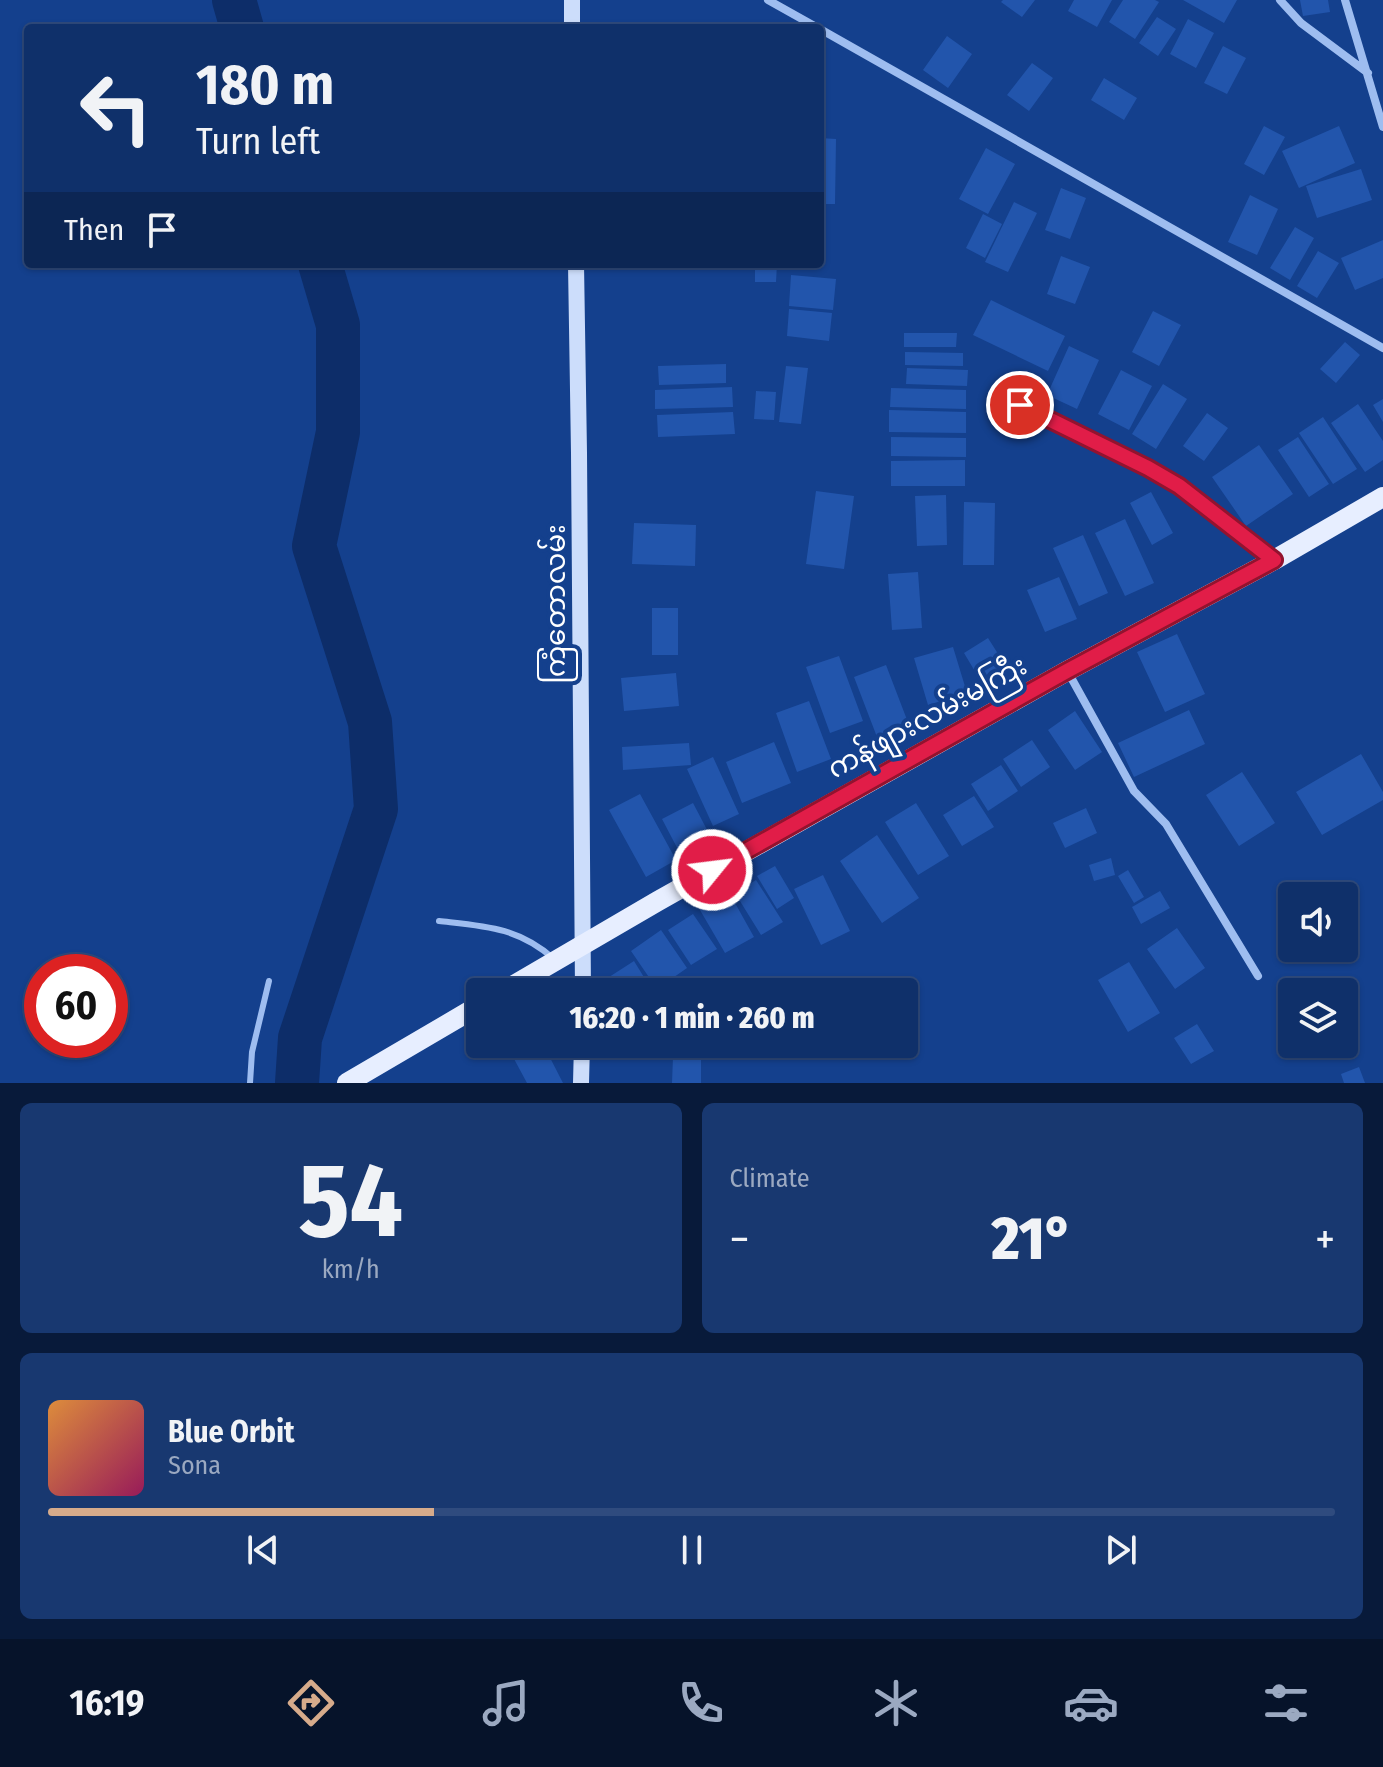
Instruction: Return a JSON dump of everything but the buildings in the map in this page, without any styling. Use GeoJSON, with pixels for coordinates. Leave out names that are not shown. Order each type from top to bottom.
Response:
{"type":"FeatureCollection","features":[{"type":"Feature","properties":{"kind":"main road","name":"ကန်ဖျားလမ်းမကြီး"},"geometry":{"type":"LineString","coordinates":[[526,978],[685,885],[1383,497]]}},
{"type":"Feature","properties":{"kind":"main road"},"geometry":{"type":"LineString","coordinates":[[347,1083],[466,1013]]}},
{"type":"Feature","properties":{"kind":"street"},"geometry":{"type":"LineString","coordinates":[[572,0],[572,24]]}},
{"type":"Feature","properties":{"kind":"street"},"geometry":{"type":"LineString","coordinates":[[768,0],[810,24]]}},
{"type":"Feature","properties":{"kind":"street"},"geometry":{"type":"LineString","coordinates":[[1280,0],[1301,23],[1368,73]]}},
{"type":"Feature","properties":{"kind":"street"},"geometry":{"type":"LineString","coordinates":[[1345,0],[1383,127]]}},
{"type":"Feature","properties":{"kind":"street"},"geometry":{"type":"LineString","coordinates":[[824,32],[1383,348]]}},
{"type":"Feature","properties":{"kind":"street","name":"ကြံတောလမ်း"},"geometry":{"type":"LineString","coordinates":[[576,268],[583,978]]}},
{"type":"Feature","properties":{"kind":"street"},"geometry":{"type":"LineString","coordinates":[[995,392],[1179,486],[1274,560]]}},
{"type":"Feature","properties":{"kind":"street"},"geometry":{"type":"LineString","coordinates":[[1067,671],[1134,791],[1166,824],[1258,976]]}},
{"type":"Feature","properties":{"kind":"street"},"geometry":{"type":"LineString","coordinates":[[581,1083],[582,1058]]}},
{"type":"Feature","properties":{"kind":"lane"},"geometry":{"type":"LineString","coordinates":[[439,921],[491,927],[521,936],[556,961]]}},
{"type":"Feature","properties":{"kind":"lane"},"geometry":{"type":"LineString","coordinates":[[250,1083],[252,1052],[269,981]]}},
{"type":"Feature","properties":{"kind":"waterway"},"geometry":{"type":"LineString","coordinates":[[234,0],[241,24]]}},
{"type":"Feature","properties":{"kind":"waterway"},"geometry":{"type":"LineString","coordinates":[[297,1083],[300,1038],[376,809],[370,722],[314,546],[338,432],[338,325],[321,268]]}},
{"type":"Feature","properties":{"kind":"route"},"geometry":{"type":"LineString","coordinates":[[712,870],[1067,671],[1274,560],[1179,486],[1020,405]]}}]}
